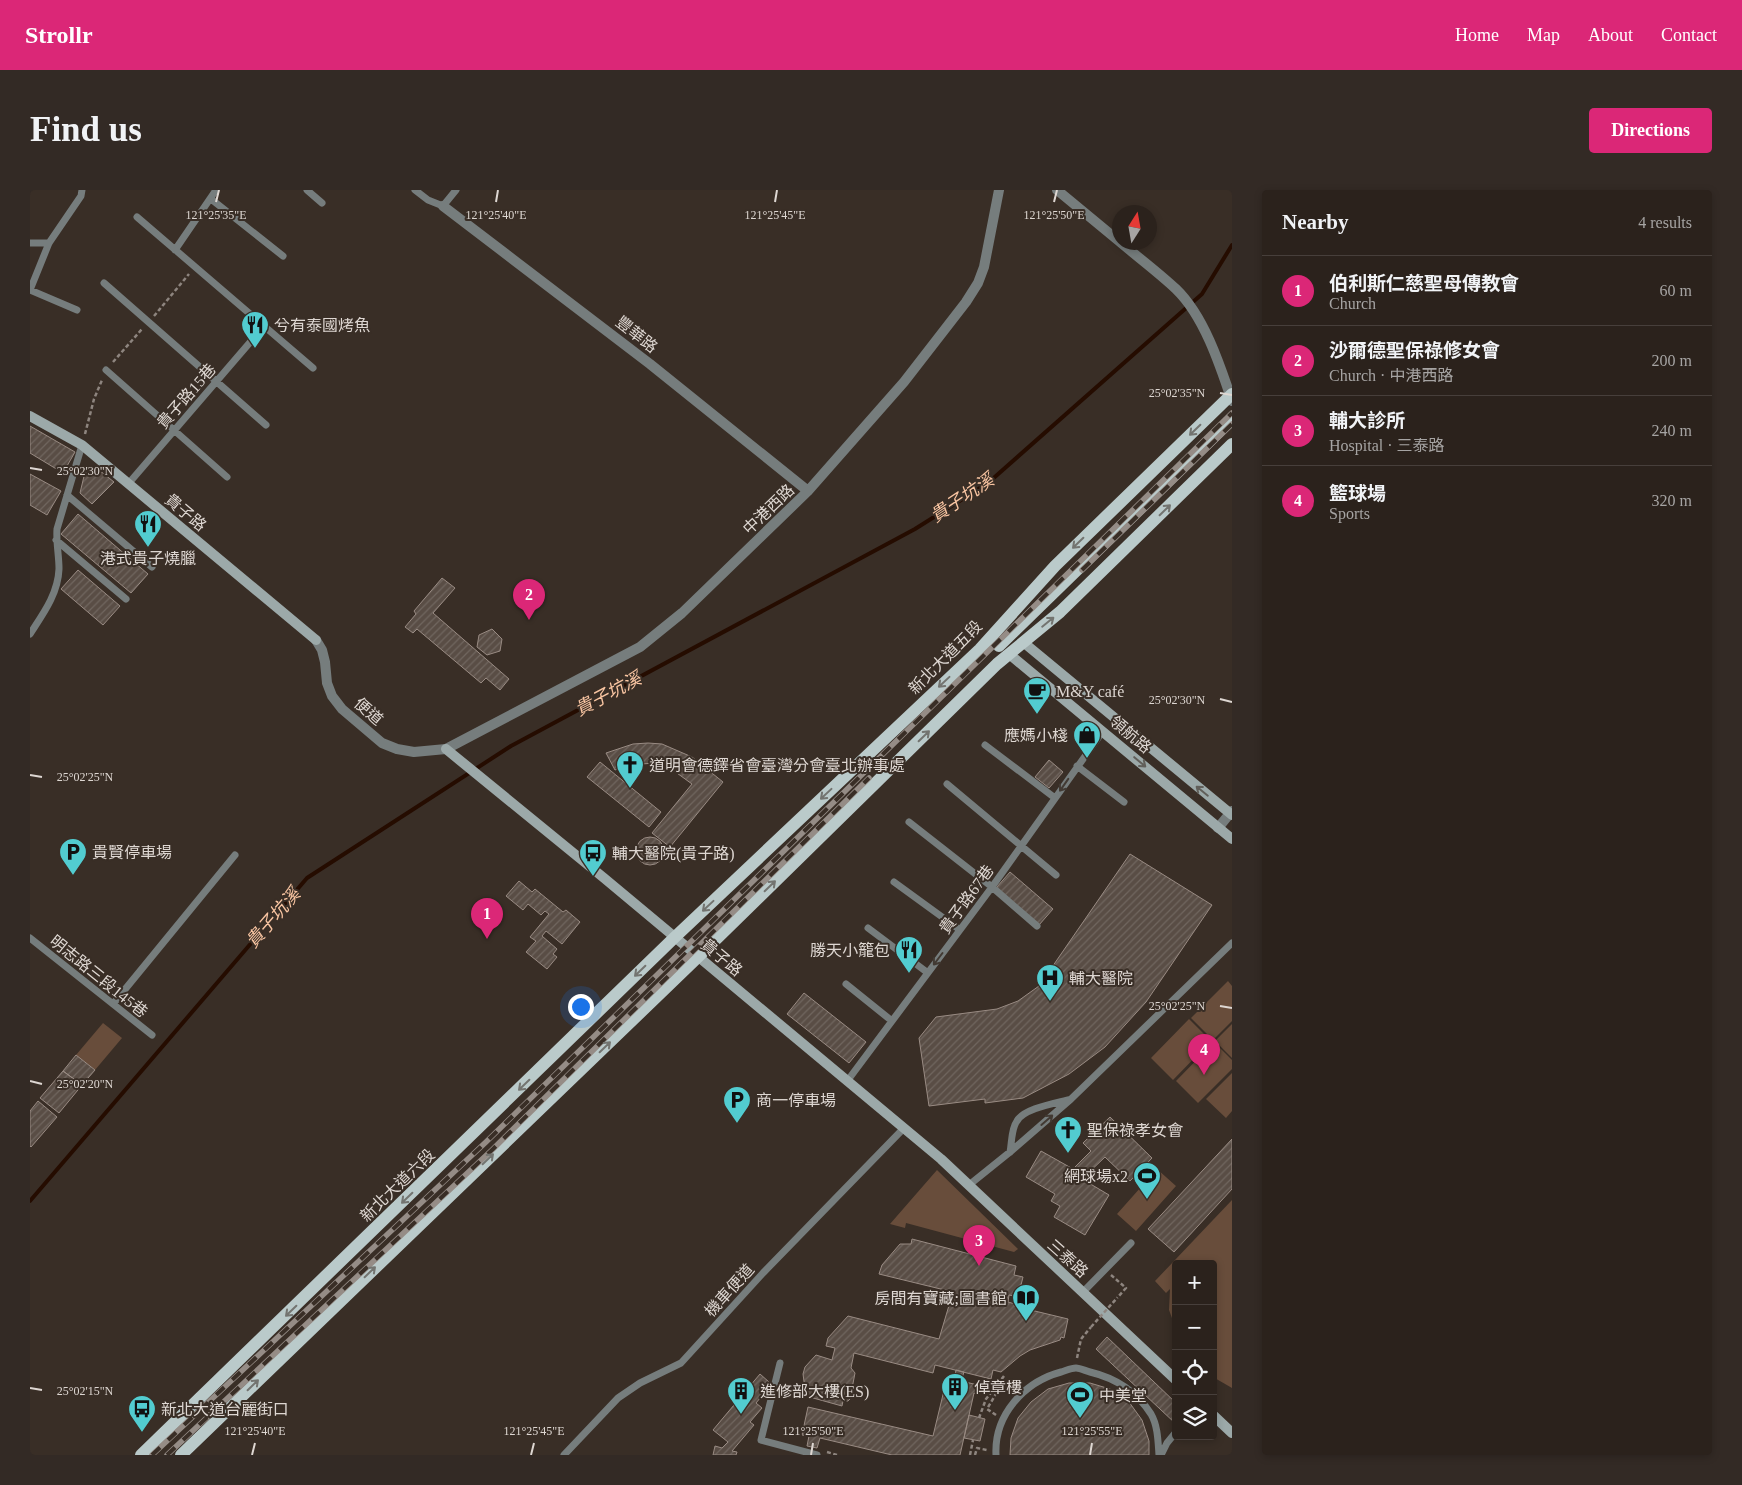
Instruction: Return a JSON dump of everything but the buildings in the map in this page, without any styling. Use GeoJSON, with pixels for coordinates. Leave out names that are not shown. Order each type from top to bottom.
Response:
{"type":"FeatureCollection","features":[{"type":"Feature","properties":{"kind":"main road","name":"新北大道五段"},"geometry":{"type":"LineString","coordinates":[[675,937],[980,649],[1055,566],[1231,398]]}},
{"type":"Feature","properties":{"kind":"main road","name":"新北大道五段"},"geometry":{"type":"LineString","coordinates":[[698,957],[997,664],[1004,650],[1232,419]]}},
{"type":"Feature","properties":{"kind":"main road"},"geometry":{"type":"LineString","coordinates":[[980,649],[1004,650],[1023,642],[1060,612],[1232,444]]}},
{"type":"Feature","properties":{"kind":"main road","name":"新北大道六段"},"geometry":{"type":"LineString","coordinates":[[141,1455],[675,937]]}},
{"type":"Feature","properties":{"kind":"main road"},"geometry":{"type":"LineString","coordinates":[[181,1455],[698,957]]}},
{"type":"Feature","properties":{"kind":"street","name":"中港西路"},"geometry":{"type":"LineString","coordinates":[[446,749],[640,648],[682,613],[808,491],[904,382],[966,302],[978,283],[984,267],[999,190]]}},
{"type":"Feature","properties":{"kind":"street"},"geometry":{"type":"LineString","coordinates":[[1057,190],[1112,235]]}},
{"type":"Feature","properties":{"kind":"street","name":"豐華路"},"geometry":{"type":"LineString","coordinates":[[443,206],[650,364],[808,491]]}},
{"type":"Feature","properties":{"kind":"street"},"geometry":{"type":"LineString","coordinates":[[1129,250],[1180,294],[1199,319],[1206,332],[1231,398]]}},
{"type":"Feature","properties":{"kind":"street","name":"貴子路"},"geometry":{"type":"LineString","coordinates":[[30,416],[82,445],[316,640]]}},
{"type":"Feature","properties":{"kind":"street","name":"便道"},"geometry":{"type":"LineString","coordinates":[[316,640],[322,650],[327,683],[332,696],[342,709],[382,743],[397,749],[414,752],[446,749]]}},
{"type":"Feature","properties":{"kind":"street","name":"領航路"},"geometry":{"type":"LineString","coordinates":[[1023,642],[1231,813]]}},
{"type":"Feature","properties":{"kind":"street","name":"領航路"},"geometry":{"type":"LineString","coordinates":[[1004,650],[1232,839]]}},
{"type":"Feature","properties":{"kind":"street","name":"貴子路"},"geometry":{"type":"LineString","coordinates":[[446,749],[848,1080],[941,1159]]}},
{"type":"Feature","properties":{"kind":"street"},"geometry":{"type":"LineString","coordinates":[[1218,828],[1231,813]]}},
{"type":"Feature","properties":{"kind":"street","name":"三泰路"},"geometry":{"type":"LineString","coordinates":[[941,1159],[1172,1376]]}},
{"type":"Feature","properties":{"kind":"street"},"geometry":{"type":"LineString","coordinates":[[1217,1419],[1232,1433]]}},
{"type":"Feature","properties":{"kind":"lane"},"geometry":{"type":"LineString","coordinates":[[77,310],[30,290],[49,243],[81,196],[82,190]]}},
{"type":"Feature","properties":{"kind":"lane"},"geometry":{"type":"LineString","coordinates":[[175,250],[216,190]]}},
{"type":"Feature","properties":{"kind":"lane"},"geometry":{"type":"LineString","coordinates":[[307,190],[322,203]]}},
{"type":"Feature","properties":{"kind":"lane"},"geometry":{"type":"LineString","coordinates":[[416,190],[428,200],[443,206],[456,190]]}},
{"type":"Feature","properties":{"kind":"lane"},"geometry":{"type":"LineString","coordinates":[[211,199],[283,256]]}},
{"type":"Feature","properties":{"kind":"lane"},"geometry":{"type":"LineString","coordinates":[[137,217],[313,368]]}},
{"type":"Feature","properties":{"kind":"lane"},"geometry":{"type":"LineString","coordinates":[[30,243],[49,243]]}},
{"type":"Feature","properties":{"kind":"lane"},"geometry":{"type":"LineString","coordinates":[[104,283],[266,425]]}},
{"type":"Feature","properties":{"kind":"lane","name":"貴子路15巷"},"geometry":{"type":"LineString","coordinates":[[128,483],[264,326]]}},
{"type":"Feature","properties":{"kind":"lane"},"geometry":{"type":"LineString","coordinates":[[106,370],[227,477]]}},
{"type":"Feature","properties":{"kind":"lane"},"geometry":{"type":"LineString","coordinates":[[30,634],[46,610],[58,581],[57,529],[82,445]]}},
{"type":"Feature","properties":{"kind":"lane"},"geometry":{"type":"LineString","coordinates":[[67,495],[152,567]]}},
{"type":"Feature","properties":{"kind":"lane"},"geometry":{"type":"LineString","coordinates":[[56,540],[126,599]]}},
{"type":"Feature","properties":{"kind":"lane","name":"貴子路67巷"},"geometry":{"type":"LineString","coordinates":[[848,1080],[960,930],[1103,731]]}},
{"type":"Feature","properties":{"kind":"lane"},"geometry":{"type":"LineString","coordinates":[[985,745],[1055,798]]}},
{"type":"Feature","properties":{"kind":"lane"},"geometry":{"type":"LineString","coordinates":[[1077,766],[1124,802]]}},
{"type":"Feature","properties":{"kind":"lane"},"geometry":{"type":"LineString","coordinates":[[948,784],[1056,875]]}},
{"type":"Feature","properties":{"kind":"lane"},"geometry":{"type":"LineString","coordinates":[[909,822],[992,886],[1037,926]]}},
{"type":"Feature","properties":{"kind":"lane"},"geometry":{"type":"LineString","coordinates":[[113,1004],[235,855]]}},
{"type":"Feature","properties":{"kind":"lane"},"geometry":{"type":"LineString","coordinates":[[894,882],[960,930]]}},
{"type":"Feature","properties":{"kind":"lane"},"geometry":{"type":"LineString","coordinates":[[868,928],[928,973]]}},
{"type":"Feature","properties":{"kind":"lane","name":"明志路三段145巷"},"geometry":{"type":"LineString","coordinates":[[30,938],[152,1035]]}},
{"type":"Feature","properties":{"kind":"lane"},"geometry":{"type":"LineString","coordinates":[[968,1186],[1071,1099],[1232,942]]}},
{"type":"Feature","properties":{"kind":"lane"},"geometry":{"type":"LineString","coordinates":[[846,984],[892,1021]]}},
{"type":"Feature","properties":{"kind":"lane"},"geometry":{"type":"LineString","coordinates":[[1010,1152],[1017,1120],[1027,1111],[1071,1099]]}},
{"type":"Feature","properties":{"kind":"lane","name":"機車便道"},"geometry":{"type":"LineString","coordinates":[[564,1455],[618,1398],[640,1383],[681,1363],[763,1273],[904,1128]]}},
{"type":"Feature","properties":{"kind":"lane"},"geometry":{"type":"LineString","coordinates":[[1083,1292],[1132,1243]]}},
{"type":"Feature","properties":{"kind":"lane"},"geometry":{"type":"LineString","coordinates":[[780,1363],[761,1440],[817,1455]]}},
{"type":"Feature","properties":{"kind":"lane"},"geometry":{"type":"LineString","coordinates":[[996,1454],[1000,1425],[1014,1401],[1034,1383],[1054,1374],[1075,1368],[1108,1376],[1135,1394],[1152,1416],[1160,1455]]}},
{"type":"Feature","properties":{"kind":"lane"},"geometry":{"type":"LineString","coordinates":[[1160,1455],[1172,1436]]}},
{"type":"Feature","properties":{"kind":"path"},"geometry":{"type":"LineString","coordinates":[[82,445],[94,399],[106,370],[149,322],[194,267]]}},
{"type":"Feature","properties":{"kind":"path"},"geometry":{"type":"LineString","coordinates":[[1075,1368],[1081,1339],[1126,1288],[1118,1280]]}},
{"type":"Feature","properties":{"kind":"path"},"geometry":{"type":"LineString","coordinates":[[979,1418],[986,1399],[1004,1376]]}},
{"type":"Feature","properties":{"kind":"path"},"geometry":{"type":"LineString","coordinates":[[1004,1419],[987,1409],[997,1392],[1009,1381]]}},
{"type":"Feature","properties":{"kind":"path"},"geometry":{"type":"LineString","coordinates":[[970,1455],[973,1440]]}},
{"type":"Feature","properties":{"kind":"path"},"geometry":{"type":"LineString","coordinates":[[975,1455],[977,1448],[996,1454]]}},
{"type":"Feature","properties":{"kind":"shaded area"},"geometry":{"type":"Polygon","coordinates":[[[1228,981],[1232,986],[1232,1021],[1213,1040],[1191,1018],[1228,981]]]}},
{"type":"Feature","properties":{"kind":"shaded area"},"geometry":{"type":"Polygon","coordinates":[[[1189,1019],[1211,1041],[1173,1080],[1151,1058],[1189,1019]]]}},
{"type":"Feature","properties":{"kind":"shaded area"},"geometry":{"type":"Polygon","coordinates":[[[103,1023],[122,1038],[95,1070],[76,1055],[103,1023]]]}},
{"type":"Feature","properties":{"kind":"shaded area"},"geometry":{"type":"Polygon","coordinates":[[[1232,1024],[1232,1058],[1215,1041],[1232,1024]]]}},
{"type":"Feature","properties":{"kind":"shaded area"},"geometry":{"type":"Polygon","coordinates":[[[1214,1042],[1232,1060],[1232,1069],[1198,1103],[1176,1081],[1214,1042]]]}},
{"type":"Feature","properties":{"kind":"shaded area"},"geometry":{"type":"Polygon","coordinates":[[[1232,1073],[1232,1111],[1226,1118],[1206,1099],[1232,1073]]]}},
{"type":"Feature","properties":{"kind":"shaded area","name":"網球場x2"},"geometry":{"type":"Polygon","coordinates":[[[1157,1169],[1176,1186],[1136,1231],[1117,1214],[1157,1169]]]}},
{"type":"Feature","properties":{"kind":"shaded area"},"geometry":{"type":"Polygon","coordinates":[[[937,1170],[1018,1249],[1014,1252],[906,1223],[905,1228],[890,1224],[937,1170]]]}},
{"type":"Feature","properties":{"kind":"shaded area"},"geometry":{"type":"Polygon","coordinates":[[[1232,1200],[1232,1388],[1217,1379],[1217,1260],[1175,1260],[1232,1200]]]}},
{"type":"Feature","properties":{"kind":"shaded area"},"geometry":{"type":"Polygon","coordinates":[[[1172,1263],[1172,1318],[1169,1310],[1170,1289],[1166,1293],[1155,1281],[1172,1263]]]}},
{"type":"Feature","properties":{"kind":"waterway","name":"貴子坑溪"},"geometry":{"type":"LineString","coordinates":[[30,1201],[307,878],[511,746],[915,529],[988,483],[1202,294],[1232,245]]}},
{"type":"Feature","properties":{"kind":"railway"},"geometry":{"type":"LineString","coordinates":[[152,1455],[486,1142],[1232,413]]}},
{"type":"Feature","properties":{"kind":"railway"},"geometry":{"type":"LineString","coordinates":[[1082,570],[1232,424]]}},
{"type":"Feature","properties":{"kind":"railway"},"geometry":{"type":"LineString","coordinates":[[167,1455],[493,1149],[869,778]]}},
{"type":"Feature","properties":{"kind":"place","name":"兮有泰國烤魚"},"geometry":{"type":"Point","coordinates":[255,349]}},
{"type":"Feature","properties":{"kind":"place","name":"港式貴子燒臘"},"geometry":{"type":"Point","coordinates":[148,548]}},
{"type":"Feature","properties":{"kind":"place","name":"沙爾德聖保祿修女會"},"geometry":{"type":"Point","coordinates":[529,620]}},
{"type":"Feature","properties":{"kind":"place","name":"M&Y café"},"geometry":{"type":"Point","coordinates":[1037,715]}},
{"type":"Feature","properties":{"kind":"place","name":"應媽小棧"},"geometry":{"type":"Point","coordinates":[1087,759]}},
{"type":"Feature","properties":{"kind":"place","name":"道明會德鐸省會臺灣分會臺北辦事處"},"geometry":{"type":"Point","coordinates":[630,789]}},
{"type":"Feature","properties":{"kind":"place","name":"貴賢停車場"},"geometry":{"type":"Point","coordinates":[73,876]}},
{"type":"Feature","properties":{"kind":"place","name":"輔大醫院(貴子路)"},"geometry":{"type":"Point","coordinates":[593,877]}},
{"type":"Feature","properties":{"kind":"place","name":"伯利斯仁慈聖母傳教會"},"geometry":{"type":"Point","coordinates":[487,939]}},
{"type":"Feature","properties":{"kind":"place","name":"勝天小籠包"},"geometry":{"type":"Point","coordinates":[909,974]}},
{"type":"Feature","properties":{"kind":"place","name":"輔大醫院"},"geometry":{"type":"Point","coordinates":[1050,1002]}},
{"type":"Feature","properties":{"kind":"place","name":"籃球場"},"geometry":{"type":"Point","coordinates":[1204,1075]}},
{"type":"Feature","properties":{"kind":"place","name":"商一停車場"},"geometry":{"type":"Point","coordinates":[737,1124]}},
{"type":"Feature","properties":{"kind":"place","name":"聖保祿孝女會"},"geometry":{"type":"Point","coordinates":[1068,1154]}},
{"type":"Feature","properties":{"kind":"place","name":"網球場x2"},"geometry":{"type":"Point","coordinates":[1147,1200]}},
{"type":"Feature","properties":{"kind":"place","name":"輔大診所"},"geometry":{"type":"Point","coordinates":[979,1266]}},
{"type":"Feature","properties":{"kind":"place","name":"房間有寶藏;圖書館"},"geometry":{"type":"Point","coordinates":[1026,1322]}},
{"type":"Feature","properties":{"kind":"place","name":"倬章樓"},"geometry":{"type":"Point","coordinates":[955,1411]}},
{"type":"Feature","properties":{"kind":"place","name":"進修部大樓(ES)"},"geometry":{"type":"Point","coordinates":[741,1415]}},
{"type":"Feature","properties":{"kind":"place","name":"中美堂"},"geometry":{"type":"Point","coordinates":[1080,1419]}},
{"type":"Feature","properties":{"kind":"place","name":"新北大道台麗街口"},"geometry":{"type":"Point","coordinates":[142,1433]}}]}
